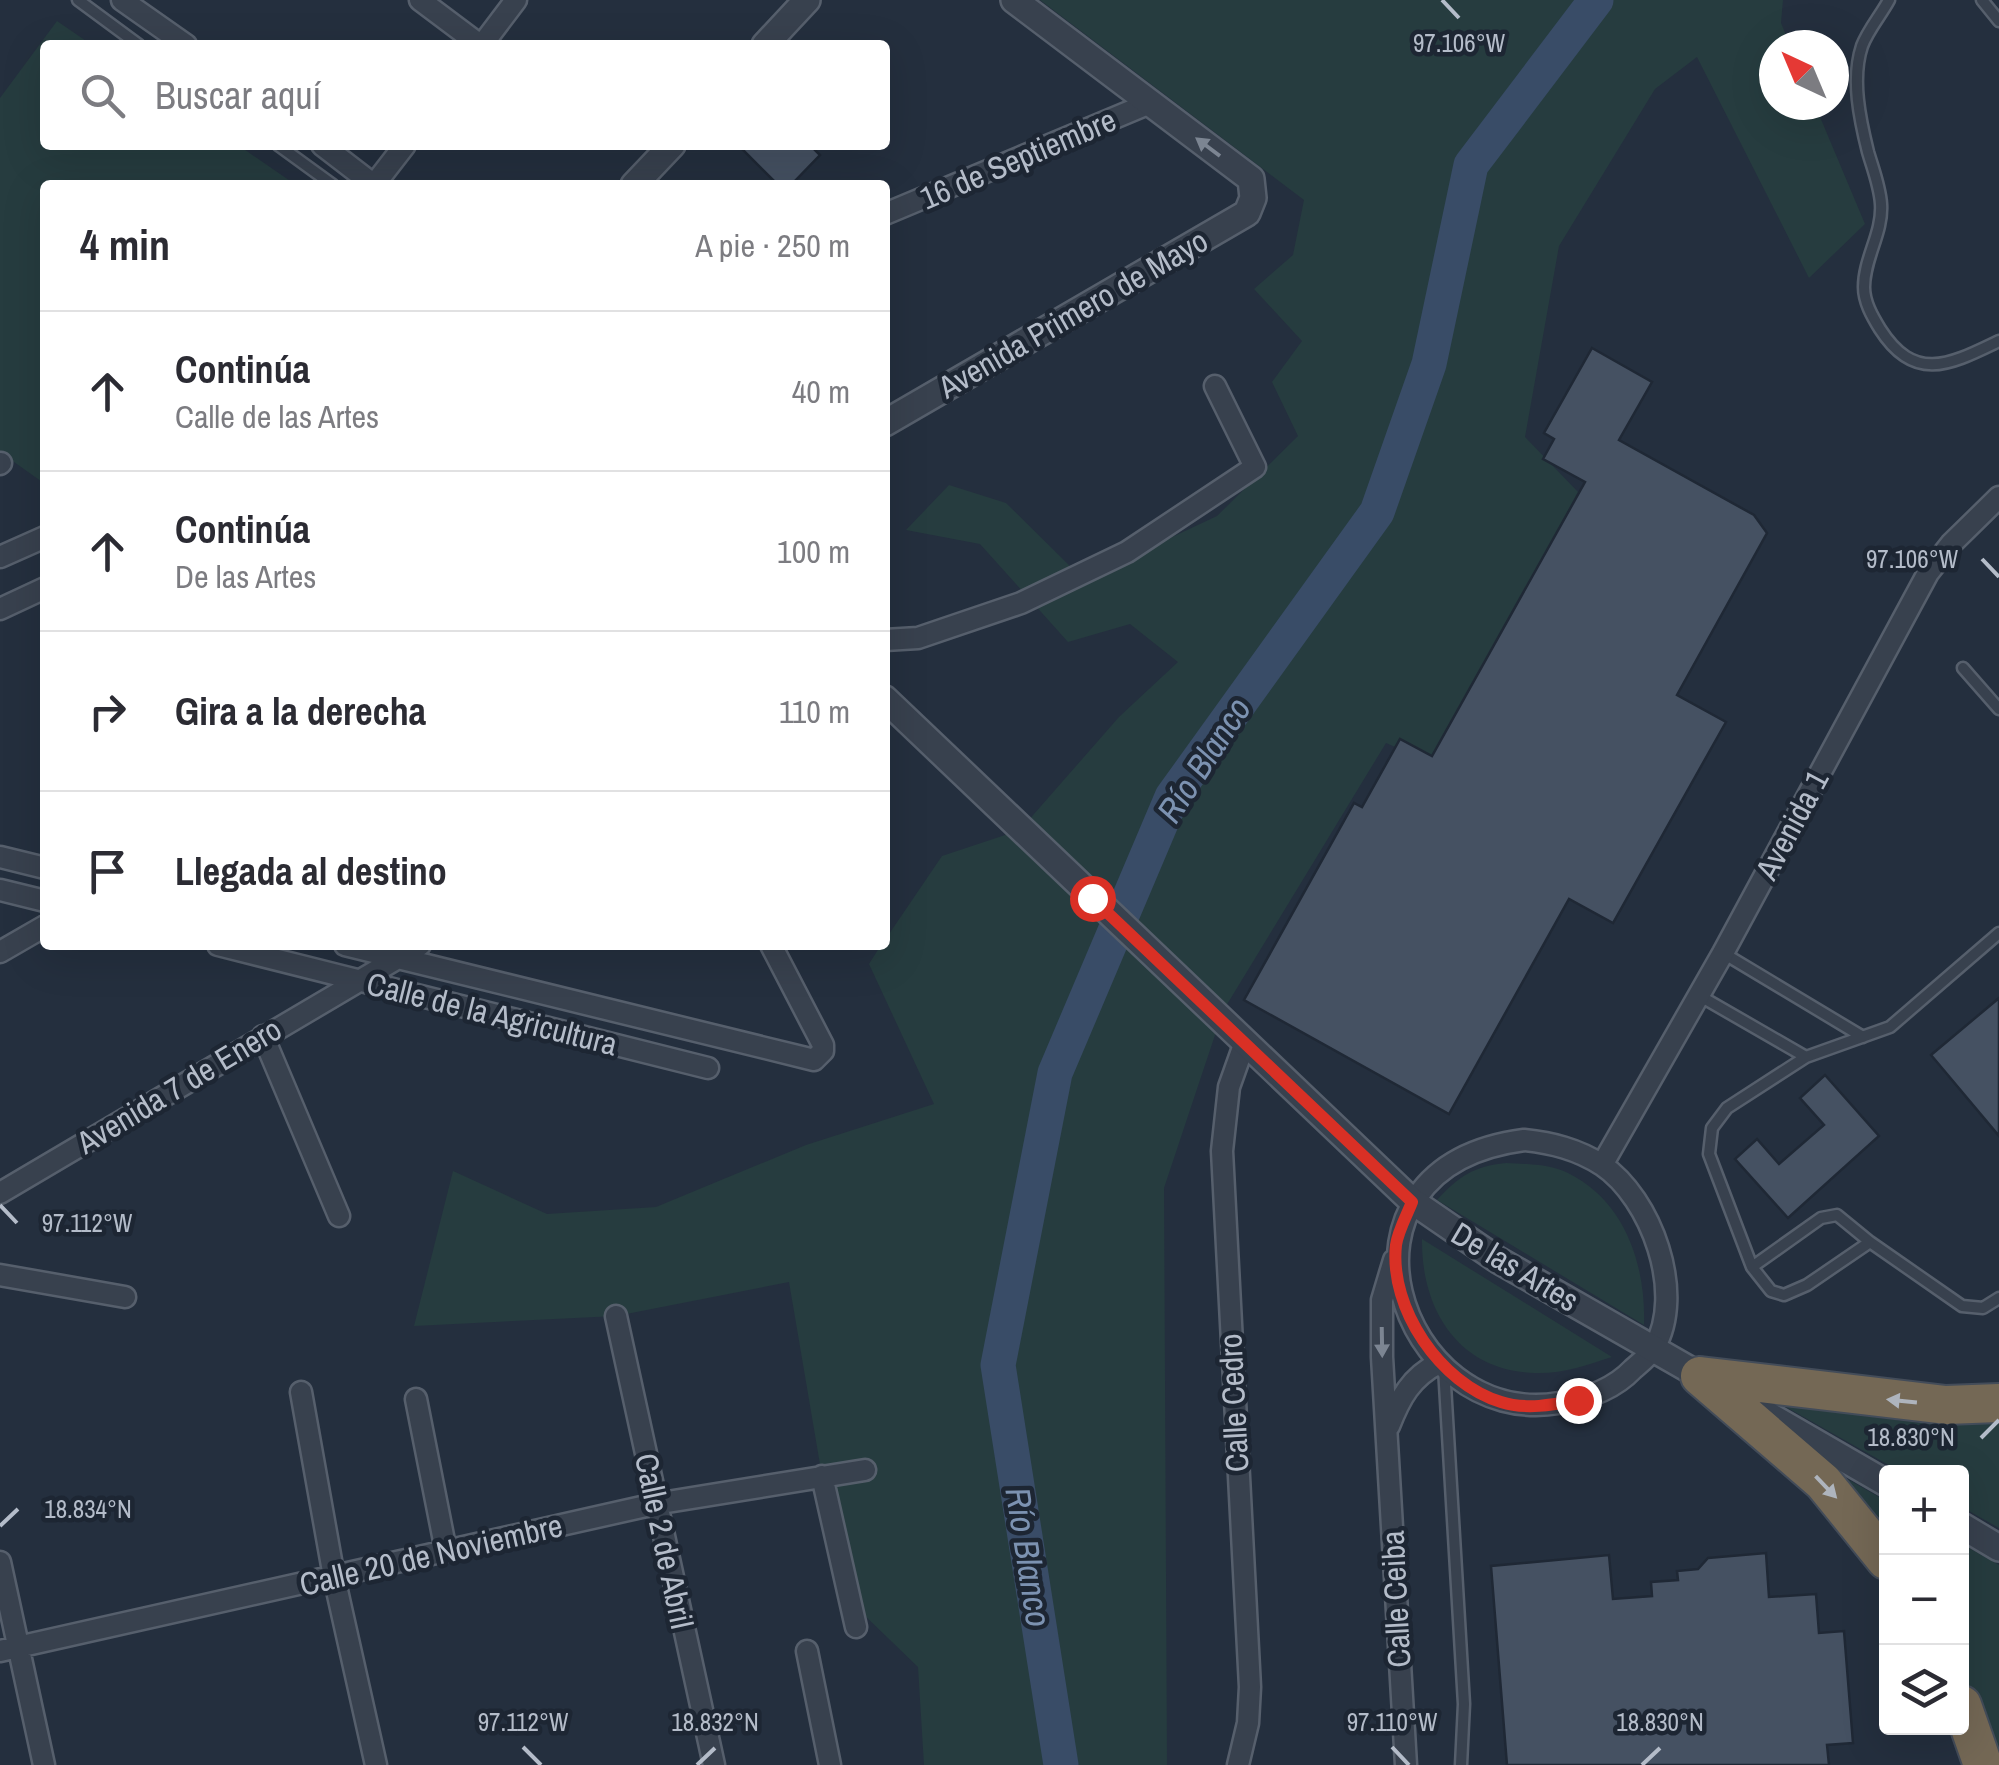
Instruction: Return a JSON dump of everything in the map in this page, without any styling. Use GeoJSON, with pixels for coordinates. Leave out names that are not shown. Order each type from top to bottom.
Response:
{"type":"FeatureCollection","features":[{"type":"Feature","properties":{"kind":"highway"},"geometry":{"type":"LineString","coordinates":[[1700,1376],[1927,1403],[1999,1403]]}},
{"type":"Feature","properties":{"kind":"highway"},"geometry":{"type":"LineString","coordinates":[[1700,1376],[1823,1482],[1882,1555]]}},
{"type":"Feature","properties":{"kind":"highway"},"geometry":{"type":"LineString","coordinates":[[1969,1725],[1983,1765]]}},
{"type":"Feature","properties":{"kind":"street"},"geometry":{"type":"LineString","coordinates":[[122,0],[179,40]]}},
{"type":"Feature","properties":{"kind":"street"},"geometry":{"type":"LineString","coordinates":[[420,0],[474,40]]}},
{"type":"Feature","properties":{"kind":"street"},"geometry":{"type":"LineString","coordinates":[[485,40],[516,0]]}},
{"type":"Feature","properties":{"kind":"street"},"geometry":{"type":"LineString","coordinates":[[770,40],[807,0]]}},
{"type":"Feature","properties":{"kind":"street"},"geometry":{"type":"LineString","coordinates":[[1014,0],[1150,104]]}},
{"type":"Feature","properties":{"kind":"street","name":"Avenida Primero de Mayo"},"geometry":{"type":"LineString","coordinates":[[890,420],[1247,213],[1253,198],[1250,179],[1150,104]]}},
{"type":"Feature","properties":{"kind":"street","name":"16 de Septiembre"},"geometry":{"type":"LineString","coordinates":[[890,212],[1150,104]]}},
{"type":"Feature","properties":{"kind":"street"},"geometry":{"type":"LineString","coordinates":[[329,150],[369,180]]}},
{"type":"Feature","properties":{"kind":"street"},"geometry":{"type":"LineString","coordinates":[[377,180],[400,150]]}},
{"type":"Feature","properties":{"kind":"street"},"geometry":{"type":"LineString","coordinates":[[639,180],[667,150]]}},
{"type":"Feature","properties":{"kind":"street"},"geometry":{"type":"LineString","coordinates":[[890,640],[918,638],[1021,603],[1127,552],[1255,467],[1215,386]]}},
{"type":"Feature","properties":{"kind":"street","name":"Avenida 1"},"geometry":{"type":"LineString","coordinates":[[1602,1165],[1700,996],[1928,573],[1999,497]]}},
{"type":"Feature","properties":{"kind":"street"},"geometry":{"type":"LineString","coordinates":[[0,557],[40,539]]}},
{"type":"Feature","properties":{"kind":"street"},"geometry":{"type":"LineString","coordinates":[[0,609],[40,590]]}},
{"type":"Feature","properties":{"kind":"street","name":"De las Artes"},"geometry":{"type":"LineString","coordinates":[[890,705],[1412,1202],[1498,1260],[1879,1479]]}},
{"type":"Feature","properties":{"kind":"street"},"geometry":{"type":"LineString","coordinates":[[0,857],[40,867]]}},
{"type":"Feature","properties":{"kind":"street"},"geometry":{"type":"LineString","coordinates":[[0,890],[40,901]]}},
{"type":"Feature","properties":{"kind":"street"},"geometry":{"type":"LineString","coordinates":[[0,952],[40,929]]}},
{"type":"Feature","properties":{"kind":"street","name":"Calle de la Agricultura"},"geometry":{"type":"LineString","coordinates":[[251,950],[378,969],[807,1060],[820,1057],[823,1046],[775,950]]}},
{"type":"Feature","properties":{"kind":"street","name":"Calle de la Agricultura"},"geometry":{"type":"LineString","coordinates":[[352,950],[378,969],[708,1068]]}},
{"type":"Feature","properties":{"kind":"street","name":"Avenida 7 de Enero"},"geometry":{"type":"LineString","coordinates":[[0,1193],[411,950]]}},
{"type":"Feature","properties":{"kind":"street"},"geometry":{"type":"LineString","coordinates":[[263,1036],[339,1216]]}},
{"type":"Feature","properties":{"kind":"street","name":"Calle Cedro"},"geometry":{"type":"LineString","coordinates":[[1238,1765],[1248,1723],[1250,1687],[1222,1151],[1229,1087],[1244,1042]]}},
{"type":"Feature","properties":{"kind":"street"},"geometry":{"type":"LineString","coordinates":[[1396,1254],[1406,1304],[1442,1365],[1470,1388],[1502,1402],[1539,1407],[1578,1400],[1621,1382],[1654,1348],[1665,1314],[1666,1282],[1659,1250],[1643,1210],[1623,1183],[1602,1165],[1560,1144],[1524,1140],[1493,1144],[1466,1154],[1430,1180],[1412,1202]]}},
{"type":"Feature","properties":{"kind":"street","name":"Calle Ceiba"},"geometry":{"type":"LineString","coordinates":[[1406,1765],[1382,1300],[1396,1243],[1412,1202]]}},
{"type":"Feature","properties":{"kind":"street"},"geometry":{"type":"LineString","coordinates":[[0,1275],[125,1297]]}},
{"type":"Feature","properties":{"kind":"street","name":"Calle 2 de Abril"},"geometry":{"type":"LineString","coordinates":[[616,1316],[714,1765]]}},
{"type":"Feature","properties":{"kind":"street","name":"Calle Ceiba"},"geometry":{"type":"LineString","coordinates":[[1386,1432],[1401,1396],[1412,1382],[1442,1365]]}},
{"type":"Feature","properties":{"kind":"street"},"geometry":{"type":"LineString","coordinates":[[301,1392],[334,1577],[376,1765]]}},
{"type":"Feature","properties":{"kind":"street"},"geometry":{"type":"LineString","coordinates":[[416,1399],[446,1551]]}},
{"type":"Feature","properties":{"kind":"street","name":"Calle 20 de Noviembre"},"geometry":{"type":"LineString","coordinates":[[9,1649],[655,1504],[865,1470]]}},
{"type":"Feature","properties":{"kind":"street"},"geometry":{"type":"LineString","coordinates":[[822,1476],[856,1628]]}},
{"type":"Feature","properties":{"kind":"street"},"geometry":{"type":"LineString","coordinates":[[1969,1530],[1999,1548]]}},
{"type":"Feature","properties":{"kind":"street"},"geometry":{"type":"LineString","coordinates":[[0,1562],[9,1649],[44,1765]]}},
{"type":"Feature","properties":{"kind":"street"},"geometry":{"type":"LineString","coordinates":[[807,1650],[830,1765]]}},
{"type":"Feature","properties":{"kind":"lane"},"geometry":{"type":"LineString","coordinates":[[78,0],[132,40]]}},
{"type":"Feature","properties":{"kind":"lane"},"geometry":{"type":"LineString","coordinates":[[1890,0],[1863,44],[1858,62],[1864,138],[1881,203],[1880,226],[1865,275],[1866,303],[1889,342],[1905,357],[1925,365],[1957,361],[1999,341]]}},
{"type":"Feature","properties":{"kind":"lane"},"geometry":{"type":"LineString","coordinates":[[1982,0],[1999,21]]}},
{"type":"Feature","properties":{"kind":"lane"},"geometry":{"type":"LineString","coordinates":[[285,150],[326,180]]}},
{"type":"Feature","properties":{"kind":"lane"},"geometry":{"type":"LineString","coordinates":[[1963,668],[1999,710]]}},
{"type":"Feature","properties":{"kind":"lane"},"geometry":{"type":"LineString","coordinates":[[1870,1242],[1807,1285],[1784,1295],[1771,1290],[1752,1267],[1709,1154],[1712,1128],[1728,1108],[1806,1058],[1890,1027],[1999,933]]}},
{"type":"Feature","properties":{"kind":"lane"},"geometry":{"type":"LineString","coordinates":[[1723,953],[1863,1036]]}},
{"type":"Feature","properties":{"kind":"lane"},"geometry":{"type":"LineString","coordinates":[[1700,996],[1806,1058]]}},
{"type":"Feature","properties":{"kind":"lane"},"geometry":{"type":"LineString","coordinates":[[1752,1267],[1829,1215],[1845,1218],[1870,1242],[1962,1306],[1982,1308],[1999,1298]]}},
{"type":"Feature","properties":{"kind":"lane"},"geometry":{"type":"LineString","coordinates":[[1442,1365],[1464,1704],[1461,1765]]}},
{"type":"Feature","properties":{"kind":"green space"},"geometry":{"type":"Polygon","coordinates":[[[1040,0],[1783,0],[1784,30],[1759,30],[1759,120],[1821,120],[1865,224],[1809,278],[1697,57],[1655,89],[1559,246],[1525,437],[1578,492],[1435,764],[1386,743],[1223,1011],[1164,1188],[1167,1765],[924,1765],[918,1667],[860,1611],[822,1476],[789,1282],[616,1316],[414,1326],[453,1171],[547,1214],[656,1207],[806,1145],[934,1104],[869,964],[878,950],[890,950],[890,933],[942,856],[1020,830],[1119,717],[1178,662],[1130,624],[1068,642],[980,544],[906,530],[949,485],[1006,503],[1083,579],[1217,516],[1298,436],[1272,382],[1302,341],[1254,289],[1293,255],[1304,200],[1040,0]]]}},
{"type":"Feature","properties":{"kind":"green space"},"geometry":{"type":"Polygon","coordinates":[[[57,21],[85,40],[43,40],[57,21]]]}},
{"type":"Feature","properties":{"kind":"green space"},"geometry":{"type":"Polygon","coordinates":[[[40,44],[40,150],[245,150],[289,180],[40,180],[40,480],[0,452],[0,98],[40,44]]]}},
{"type":"Feature","properties":{"kind":"green space"},"geometry":{"type":"Polygon","coordinates":[[[1506,1163],[1561,1170],[1588,1185],[1604,1200],[1618,1218],[1636,1258],[1644,1325],[1437,1200],[1467,1174],[1506,1163]]]}},
{"type":"Feature","properties":{"kind":"green space"},"geometry":{"type":"Polygon","coordinates":[[[1422,1239],[1612,1357],[1545,1373],[1508,1370],[1485,1361],[1449,1332],[1437,1312],[1423,1265],[1422,1239]]]}},
{"type":"Feature","properties":{"kind":"green space"},"geometry":{"type":"Polygon","coordinates":[[[1763,1394],[1857,1415],[1944,1426],[1999,1422],[1999,1528],[1969,1511],[1969,1465],[1889,1465],[1763,1394]]]}},
{"type":"Feature","properties":{"kind":"green space"},"geometry":{"type":"Polygon","coordinates":[[[1828,1468],[1879,1497],[1879,1530],[1828,1468]]]}},
{"type":"Feature","properties":{"kind":"green space"},"geometry":{"type":"Polygon","coordinates":[[[1969,1548],[1999,1565],[1999,1765],[1990,1756],[1969,1694],[1969,1548]]]}},
{"type":"Feature","properties":{"kind":"building"},"geometry":{"type":"Polygon","coordinates":[[[743,150],[815,150],[820,155],[796,180],[773,180],[743,150]]]}},
{"type":"Feature","properties":{"kind":"building"},"geometry":{"type":"Polygon","coordinates":[[[1592,348],[1652,382],[1619,440],[1754,515],[1767,533],[1677,695],[1726,722],[1613,923],[1569,899],[1449,1114],[1244,1000],[1354,803],[1362,807],[1400,739],[1432,756],[1585,482],[1543,459],[1554,439],[1544,433],[1592,348]]]}},
{"type":"Feature","properties":{"kind":"building"},"geometry":{"type":"Polygon","coordinates":[[[1999,998],[1999,1136],[1931,1055],[1999,998]]]}},
{"type":"Feature","properties":{"kind":"building"},"geometry":{"type":"Polygon","coordinates":[[[1825,1075],[1879,1136],[1788,1218],[1735,1159],[1757,1139],[1779,1164],[1824,1125],[1800,1098],[1825,1075]]]}},
{"type":"Feature","properties":{"kind":"building"},"geometry":{"type":"Polygon","coordinates":[[[1766,1553],[1769,1597],[1816,1594],[1819,1633],[1844,1631],[1853,1743],[1827,1745],[1829,1765],[1507,1765],[1491,1566],[1609,1555],[1613,1599],[1652,1596],[1651,1582],[1678,1580],[1677,1571],[1698,1569],[1708,1558],[1766,1553]]]}},
{"type":"Feature","properties":{"kind":"waterway","name":"Río Blanco"},"geometry":{"type":"LineString","coordinates":[[1061,1765],[998,1365],[1055,1073],[1172,797],[1377,512],[1429,364],[1471,165],[1596,0]]}},
{"type":"Feature","properties":{"kind":"route"},"geometry":{"type":"LineString","coordinates":[[1092,898],[1412,1202],[1396,1243],[1398,1279],[1416,1327],[1439,1363],[1470,1388],[1502,1402],[1539,1407],[1578,1400]]}}]}
